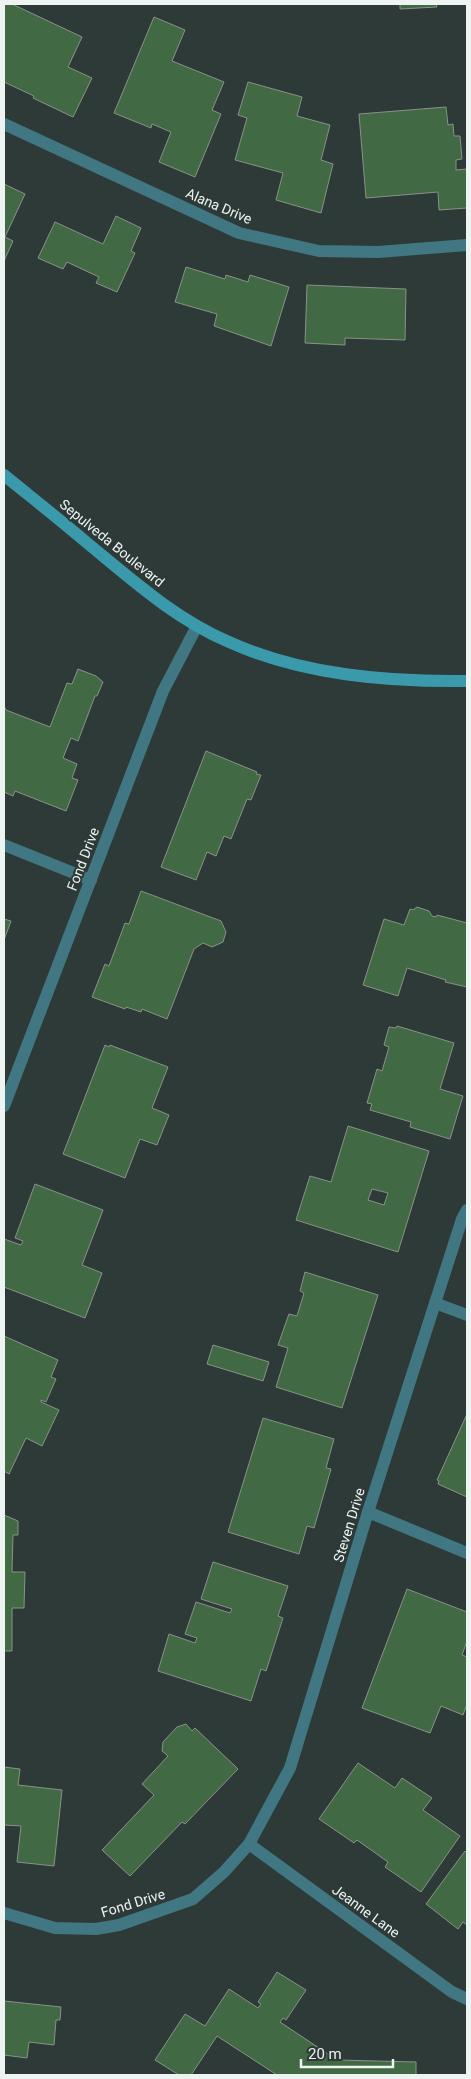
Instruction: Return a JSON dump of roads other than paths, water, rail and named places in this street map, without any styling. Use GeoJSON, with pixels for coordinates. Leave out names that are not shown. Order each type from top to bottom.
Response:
{"type":"FeatureCollection","features":[{"type":"Feature","properties":{"kind":"main road","name":"Sepulveda Boulevard"},"geometry":{"type":"LineString","coordinates":[[4,475],[138,587],[196,626],[228,642],[265,656],[340,674],[421,682],[467,681]]}},
{"type":"Feature","properties":{"kind":"street","name":"Alana Drive"},"geometry":{"type":"LineString","coordinates":[[4,124],[238,233],[319,251],[378,252],[467,245]]}},
{"type":"Feature","properties":{"kind":"street","name":"Fond Drive"},"geometry":{"type":"LineString","coordinates":[[4,1106],[162,691],[196,626]]}},
{"type":"Feature","properties":{"kind":"street"},"geometry":{"type":"LineString","coordinates":[[4,845],[91,880]]}},
{"type":"Feature","properties":{"kind":"street","name":"Steven Drive"},"geometry":{"type":"LineString","coordinates":[[249,1844],[290,1768],[368,1512],[462,1218],[467,1210]]}},
{"type":"Feature","properties":{"kind":"street"},"geometry":{"type":"LineString","coordinates":[[435,1303],[467,1315]]}},
{"type":"Feature","properties":{"kind":"street"},"geometry":{"type":"LineString","coordinates":[[368,1512],[467,1553]]}},
{"type":"Feature","properties":{"kind":"street","name":"Fond Drive"},"geometry":{"type":"LineString","coordinates":[[4,1913],[55,1928],[96,1929],[119,1926],[193,1899],[224,1872],[249,1844]]}},
{"type":"Feature","properties":{"kind":"street","name":"Jeanne Lane"},"geometry":{"type":"LineString","coordinates":[[249,1844],[452,1992],[467,1999]]}}]}
